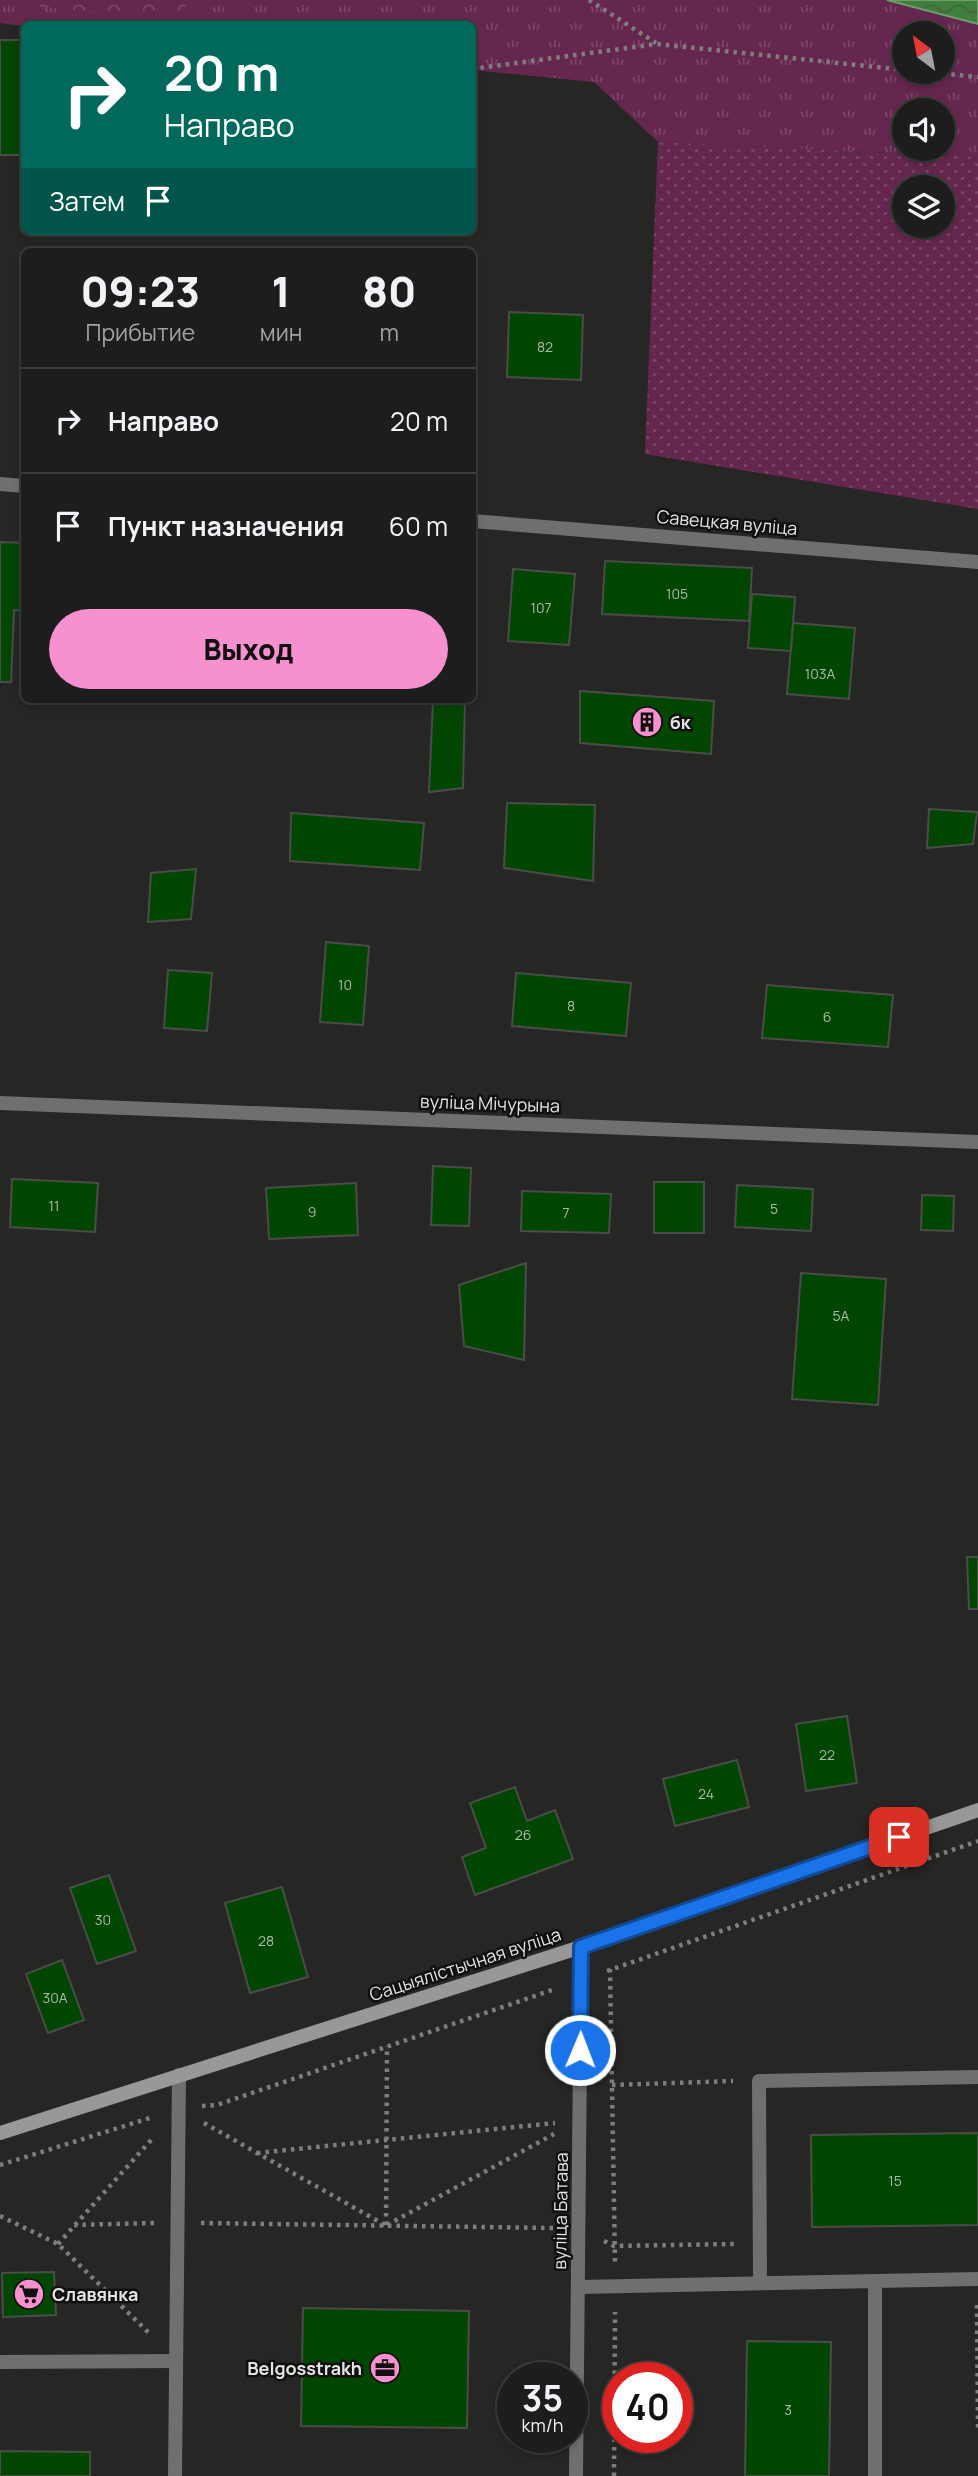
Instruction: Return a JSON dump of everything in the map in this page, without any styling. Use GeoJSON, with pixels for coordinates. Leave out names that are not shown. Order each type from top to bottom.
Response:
{"type":"FeatureCollection","features":[{"type":"Feature","properties":{"kind":"main road","name":"Сацыялістычная вуліца"},"geometry":{"type":"LineString","coordinates":[[0,2133],[581,1947],[978,1810]]}},
{"type":"Feature","properties":{"kind":"street"},"geometry":{"type":"LineString","coordinates":[[0,484],[21,486]]}},
{"type":"Feature","properties":{"kind":"street","name":"Савецкая вуліца"},"geometry":{"type":"LineString","coordinates":[[476,522],[978,562]]}},
{"type":"Feature","properties":{"kind":"street","name":"вуліца Мічурына"},"geometry":{"type":"LineString","coordinates":[[0,1103],[978,1142]]}},
{"type":"Feature","properties":{"kind":"street","name":"вуліца Батава"},"geometry":{"type":"LineString","coordinates":[[576,2476],[581,1947]]}},
{"type":"Feature","properties":{"kind":"street"},"geometry":{"type":"LineString","coordinates":[[175,2476],[179,2075]]}},
{"type":"Feature","properties":{"kind":"street"},"geometry":{"type":"LineString","coordinates":[[760,2283],[759,2081],[978,2077]]}},
{"type":"Feature","properties":{"kind":"street"},"geometry":{"type":"LineString","coordinates":[[578,2287],[977,2279]]}},
{"type":"Feature","properties":{"kind":"street"},"geometry":{"type":"LineString","coordinates":[[875,2281],[875,2476]]}},
{"type":"Feature","properties":{"kind":"street"},"geometry":{"type":"LineString","coordinates":[[0,2362],[176,2361]]}},
{"type":"Feature","properties":{"kind":"path"},"geometry":{"type":"LineString","coordinates":[[589,0],[657,44]]}},
{"type":"Feature","properties":{"kind":"path"},"geometry":{"type":"LineString","coordinates":[[476,68],[657,44],[892,68]]}},
{"type":"Feature","properties":{"kind":"path"},"geometry":{"type":"LineString","coordinates":[[956,75],[978,77]]}},
{"type":"Feature","properties":{"kind":"path"},"geometry":{"type":"LineString","coordinates":[[0,2165],[179,2109],[217,2105],[978,1841]]}},
{"type":"Feature","properties":{"kind":"path"},"geometry":{"type":"LineString","coordinates":[[610,1937],[615,2287],[614,2476]]}},
{"type":"Feature","properties":{"kind":"path"},"geometry":{"type":"LineString","coordinates":[[386,2225],[387,2046]]}},
{"type":"Feature","properties":{"kind":"path"},"geometry":{"type":"LineString","coordinates":[[612,2085],[759,2081]]}},
{"type":"Feature","properties":{"kind":"path"},"geometry":{"type":"LineString","coordinates":[[179,2109],[386,2225]]}},
{"type":"Feature","properties":{"kind":"path"},"geometry":{"type":"LineString","coordinates":[[58,2244],[179,2109]]}},
{"type":"Feature","properties":{"kind":"path"},"geometry":{"type":"LineString","coordinates":[[256,2153],[580,2120]]}},
{"type":"Feature","properties":{"kind":"path"},"geometry":{"type":"LineString","coordinates":[[386,2225],[580,2120]]}},
{"type":"Feature","properties":{"kind":"path"},"geometry":{"type":"LineString","coordinates":[[0,2216],[58,2244],[176,2361]]}},
{"type":"Feature","properties":{"kind":"path"},"geometry":{"type":"LineString","coordinates":[[74,2225],[178,2222],[579,2228],[614,2246],[759,2244]]}},
{"type":"Feature","properties":{"kind":"path"},"geometry":{"type":"LineString","coordinates":[[977,2279],[978,2430]]}},
{"type":"Feature","properties":{"kind":"green space"},"geometry":{"type":"Polygon","coordinates":[[[0,0],[887,0],[978,24],[978,157],[955,156],[955,98],[892,98],[892,153],[658,142],[594,82],[476,70],[476,21],[21,21],[21,26],[0,23],[0,0]]]}},
{"type":"Feature","properties":{"kind":"green space"},"geometry":{"type":"Polygon","coordinates":[[[0,0],[186,0],[185,21],[0,3],[0,0]]]}},
{"type":"Feature","properties":{"kind":"green space"},"geometry":{"type":"Polygon","coordinates":[[[658,142],[892,153],[892,161],[955,161],[955,156],[978,157],[978,509],[645,454],[658,142]]]}},
{"type":"Feature","properties":{"kind":"water"},"geometry":{"type":"Polygon","coordinates":[[[887,0],[978,0],[978,24],[887,0]]]}},
{"type":"Feature","properties":{"kind":"building"},"geometry":{"type":"Polygon","coordinates":[[[0,40],[21,40],[21,155],[0,155],[0,40]]]}},
{"type":"Feature","properties":{"kind":"building"},"geometry":{"type":"Polygon","coordinates":[[[509,312],[583,315],[581,380],[507,377],[509,312]]]}},
{"type":"Feature","properties":{"kind":"building"},"geometry":{"type":"Polygon","coordinates":[[[0,542],[21,543],[21,611],[14,610],[11,682],[0,682],[0,542]]]}},
{"type":"Feature","properties":{"kind":"building"},"geometry":{"type":"Polygon","coordinates":[[[605,561],[752,568],[749,621],[602,614],[605,561]]]}},
{"type":"Feature","properties":{"kind":"building"},"geometry":{"type":"Polygon","coordinates":[[[513,569],[575,574],[569,645],[508,641],[513,569]]]}},
{"type":"Feature","properties":{"kind":"building"},"geometry":{"type":"Polygon","coordinates":[[[752,594],[795,597],[791,651],[748,648],[752,594]]]}},
{"type":"Feature","properties":{"kind":"building"},"geometry":{"type":"Polygon","coordinates":[[[793,623],[855,628],[849,699],[787,694],[793,623]]]}},
{"type":"Feature","properties":{"kind":"building","name":"бк"},"geometry":{"type":"Polygon","coordinates":[[[580,691],[714,701],[711,754],[580,743],[580,691]]]}},
{"type":"Feature","properties":{"kind":"building"},"geometry":{"type":"Polygon","coordinates":[[[433,703],[465,703],[463,788],[429,792],[433,703]]]}},
{"type":"Feature","properties":{"kind":"building"},"geometry":{"type":"Polygon","coordinates":[[[507,803],[595,805],[593,881],[504,868],[507,803]]]}},
{"type":"Feature","properties":{"kind":"building"},"geometry":{"type":"Polygon","coordinates":[[[929,809],[977,812],[973,844],[927,848],[929,809]]]}},
{"type":"Feature","properties":{"kind":"building"},"geometry":{"type":"Polygon","coordinates":[[[291,813],[424,823],[420,870],[290,861],[291,813]]]}},
{"type":"Feature","properties":{"kind":"building"},"geometry":{"type":"Polygon","coordinates":[[[196,869],[191,919],[148,922],[151,873],[196,869]]]}},
{"type":"Feature","properties":{"kind":"building"},"geometry":{"type":"Polygon","coordinates":[[[326,942],[369,946],[363,1025],[320,1022],[326,942]]]}},
{"type":"Feature","properties":{"kind":"building"},"geometry":{"type":"Polygon","coordinates":[[[168,970],[212,973],[207,1031],[164,1028],[168,970]]]}},
{"type":"Feature","properties":{"kind":"building"},"geometry":{"type":"Polygon","coordinates":[[[516,973],[631,983],[626,1036],[512,1026],[516,973]]]}},
{"type":"Feature","properties":{"kind":"building"},"geometry":{"type":"Polygon","coordinates":[[[767,985],[893,995],[888,1047],[762,1038],[767,985]]]}},
{"type":"Feature","properties":{"kind":"building"},"geometry":{"type":"Polygon","coordinates":[[[433,1166],[471,1168],[469,1226],[431,1225],[433,1166]]]}},
{"type":"Feature","properties":{"kind":"building"},"geometry":{"type":"Polygon","coordinates":[[[12,1179],[98,1183],[95,1232],[10,1227],[12,1179]]]}},
{"type":"Feature","properties":{"kind":"building"},"geometry":{"type":"Polygon","coordinates":[[[654,1182],[704,1182],[704,1233],[654,1233],[654,1182]]]}},
{"type":"Feature","properties":{"kind":"building"},"geometry":{"type":"Polygon","coordinates":[[[356,1183],[358,1235],[269,1239],[266,1188],[356,1183]]]}},
{"type":"Feature","properties":{"kind":"building"},"geometry":{"type":"Polygon","coordinates":[[[737,1185],[813,1189],[811,1231],[735,1227],[737,1185]]]}},
{"type":"Feature","properties":{"kind":"building"},"geometry":{"type":"Polygon","coordinates":[[[522,1191],[611,1194],[609,1233],[521,1231],[522,1191]]]}},
{"type":"Feature","properties":{"kind":"building"},"geometry":{"type":"Polygon","coordinates":[[[922,1195],[954,1196],[953,1231],[921,1230],[922,1195]]]}},
{"type":"Feature","properties":{"kind":"building"},"geometry":{"type":"Polygon","coordinates":[[[526,1263],[524,1360],[464,1346],[459,1285],[526,1263]]]}},
{"type":"Feature","properties":{"kind":"building"},"geometry":{"type":"Polygon","coordinates":[[[801,1273],[886,1279],[878,1405],[792,1399],[801,1273]]]}},
{"type":"Feature","properties":{"kind":"building"},"geometry":{"type":"Polygon","coordinates":[[[967,1557],[978,1557],[978,1609],[969,1609],[967,1557]]]}},
{"type":"Feature","properties":{"kind":"building"},"geometry":{"type":"Polygon","coordinates":[[[847,1716],[857,1783],[806,1791],[796,1724],[847,1716]]]}},
{"type":"Feature","properties":{"kind":"building"},"geometry":{"type":"Polygon","coordinates":[[[737,1760],[749,1807],[675,1826],[663,1779],[737,1760]]]}},
{"type":"Feature","properties":{"kind":"building"},"geometry":{"type":"Polygon","coordinates":[[[515,1787],[527,1821],[555,1810],[573,1859],[475,1895],[462,1857],[486,1848],[470,1803],[515,1787]]]}},
{"type":"Feature","properties":{"kind":"building"},"geometry":{"type":"Polygon","coordinates":[[[109,1875],[136,1951],[97,1964],[70,1888],[109,1875]]]}},
{"type":"Feature","properties":{"kind":"building"},"geometry":{"type":"Polygon","coordinates":[[[282,1887],[308,1977],[250,1993],[225,1903],[282,1887]]]}},
{"type":"Feature","properties":{"kind":"building"},"geometry":{"type":"Polygon","coordinates":[[[62,1960],[84,2020],[48,2033],[26,1974],[62,1960]]]}},
{"type":"Feature","properties":{"kind":"building"},"geometry":{"type":"Polygon","coordinates":[[[978,2133],[978,2225],[812,2227],[811,2135],[978,2133]]]}},
{"type":"Feature","properties":{"kind":"building","name":"Славянка"},"geometry":{"type":"Polygon","coordinates":[[[54,2272],[56,2315],[3,2317],[2,2273],[54,2272]]]}},
{"type":"Feature","properties":{"kind":"building","name":"Belgosstrakh"},"geometry":{"type":"Polygon","coordinates":[[[303,2308],[469,2311],[467,2428],[301,2426],[303,2308]]]}},
{"type":"Feature","properties":{"kind":"building"},"geometry":{"type":"Polygon","coordinates":[[[747,2341],[831,2342],[829,2476],[745,2476],[747,2341]]]}},
{"type":"Feature","properties":{"kind":"building"},"geometry":{"type":"Polygon","coordinates":[[[0,2451],[90,2452],[90,2476],[0,2476],[0,2451]]]}},
{"type":"Feature","properties":{"kind":"place","name":"бк"},"geometry":{"type":"Point","coordinates":[647,722]}},
{"type":"Feature","properties":{"kind":"place","name":"Славянка"},"geometry":{"type":"Point","coordinates":[29,2294]}},
{"type":"Feature","properties":{"kind":"place","name":"Belgosstrakh"},"geometry":{"type":"Point","coordinates":[385,2368]}},
{"type":"Feature","properties":{"kind":"route"},"geometry":{"type":"LineString","coordinates":[[580,2050],[581,1947],[899,1837]]}}]}
